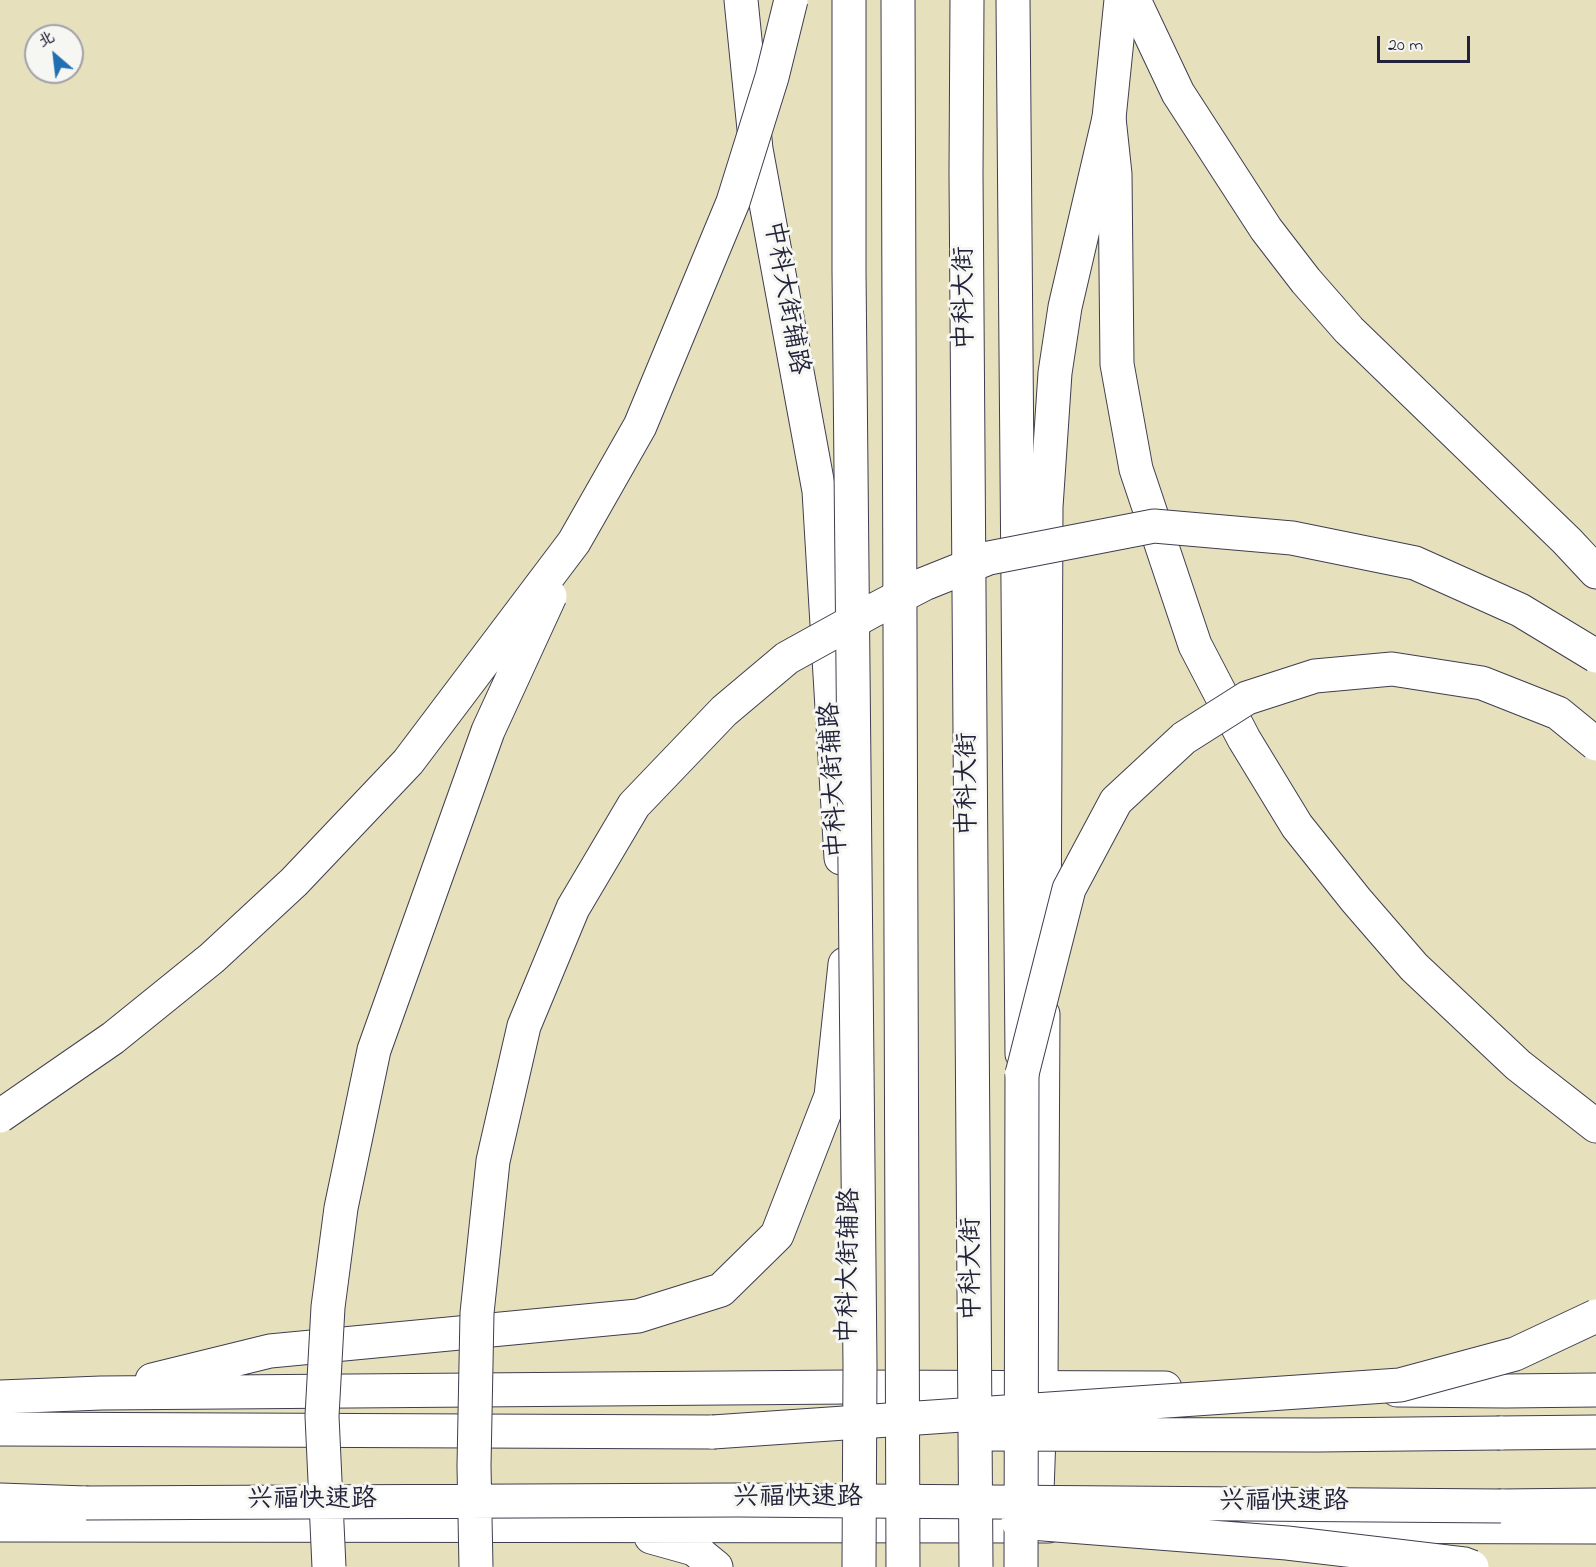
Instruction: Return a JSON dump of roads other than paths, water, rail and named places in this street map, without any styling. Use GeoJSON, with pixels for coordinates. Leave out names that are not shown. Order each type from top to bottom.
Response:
{"type":"FeatureCollection","features":[{"type":"Feature","properties":{"kind":"main road","name":"中科大街辅路"},"geometry":{"type":"LineString","coordinates":[[741,0],[756,149],[819,491],[854,1094],[849,1387],[851,1567]]}},
{"type":"Feature","properties":{"kind":"main road"},"geometry":{"type":"LineString","coordinates":[[329,1567],[322,1416],[328,1307],[341,1208],[374,1050],[488,731],[574,542],[640,426],[733,202],[772,77],[792,0]]}},
{"type":"Feature","properties":{"kind":"main road"},"geometry":{"type":"LineString","coordinates":[[849,0],[849,294],[860,1567]]}},
{"type":"Feature","properties":{"kind":"main road"},"geometry":{"type":"LineString","coordinates":[[898,0],[903,1567]]}},
{"type":"Feature","properties":{"kind":"main road","name":"中科大街"},"geometry":{"type":"LineString","coordinates":[[967,0],[966,173],[976,1567]]}},
{"type":"Feature","properties":{"kind":"main road"},"geometry":{"type":"LineString","coordinates":[[1013,0],[1022,1074],[1022,1567]]}},
{"type":"Feature","properties":{"kind":"main road"},"geometry":{"type":"LineString","coordinates":[[1035,1567],[1041,1387],[1046,507],[1055,373],[1065,307],[1109,118],[1121,0]]}},
{"type":"Feature","properties":{"kind":"main road"},"geometry":{"type":"LineString","coordinates":[[1134,0],[1178,93],[1266,229],[1306,280],[1348,330],[1596,572]]}},
{"type":"Feature","properties":{"kind":"main road"},"geometry":{"type":"LineString","coordinates":[[1109,118],[1114,174],[1117,364],[1136,469],[1195,645],[1244,739],[1297,826],[1356,900],[1414,967],[1509,1057],[1596,1126]]}},
{"type":"Feature","properties":{"kind":"main road"},"geometry":{"type":"LineString","coordinates":[[476,1567],[474,1466],[477,1313],[494,1161],[524,1026],[573,908],[634,805],[724,711],[788,658],[924,584],[988,558],[1154,526],[1292,538],[1415,563],[1520,610],[1596,656]]}},
{"type":"Feature","properties":{"kind":"main road"},"geometry":{"type":"LineString","coordinates":[[0,1116],[112,1038],[212,958],[294,882],[408,762],[574,542]]}},
{"type":"Feature","properties":{"kind":"main road"},"geometry":{"type":"LineString","coordinates":[[1022,1074],[1069,889],[1116,801],[1184,738],[1247,698],[1315,676],[1392,669],[1482,683],[1558,713],[1596,744]]}},
{"type":"Feature","properties":{"kind":"main road"},"geometry":{"type":"LineString","coordinates":[[101,1393],[270,1351],[638,1316],[721,1290],[777,1235],[831,1096],[846,950]]}},
{"type":"Feature","properties":{"kind":"main road"},"geometry":{"type":"LineString","coordinates":[[713,1432],[1400,1385],[1515,1354],[1596,1316]]}},
{"type":"Feature","properties":{"kind":"main road"},"geometry":{"type":"LineString","coordinates":[[0,1397],[101,1393],[849,1387],[1596,1390]]}},
{"type":"Feature","properties":{"kind":"main road"},"geometry":{"type":"LineString","coordinates":[[0,1429],[1318,1435],[1596,1432]]}},
{"type":"Feature","properties":{"kind":"main road","name":"兴福快速路"},"geometry":{"type":"LineString","coordinates":[[0,1500],[86,1503],[738,1500],[1596,1505]]}},
{"type":"Feature","properties":{"kind":"main road"},"geometry":{"type":"LineString","coordinates":[[738,1500],[1287,1543],[1464,1564],[1472,1567]]}},
{"type":"Feature","properties":{"kind":"main road"},"geometry":{"type":"LineString","coordinates":[[0,1525],[1596,1527]]}},
{"type":"Feature","properties":{"kind":"main road"},"geometry":{"type":"LineString","coordinates":[[611,1526],[694,1549],[716,1567]]}}]}
